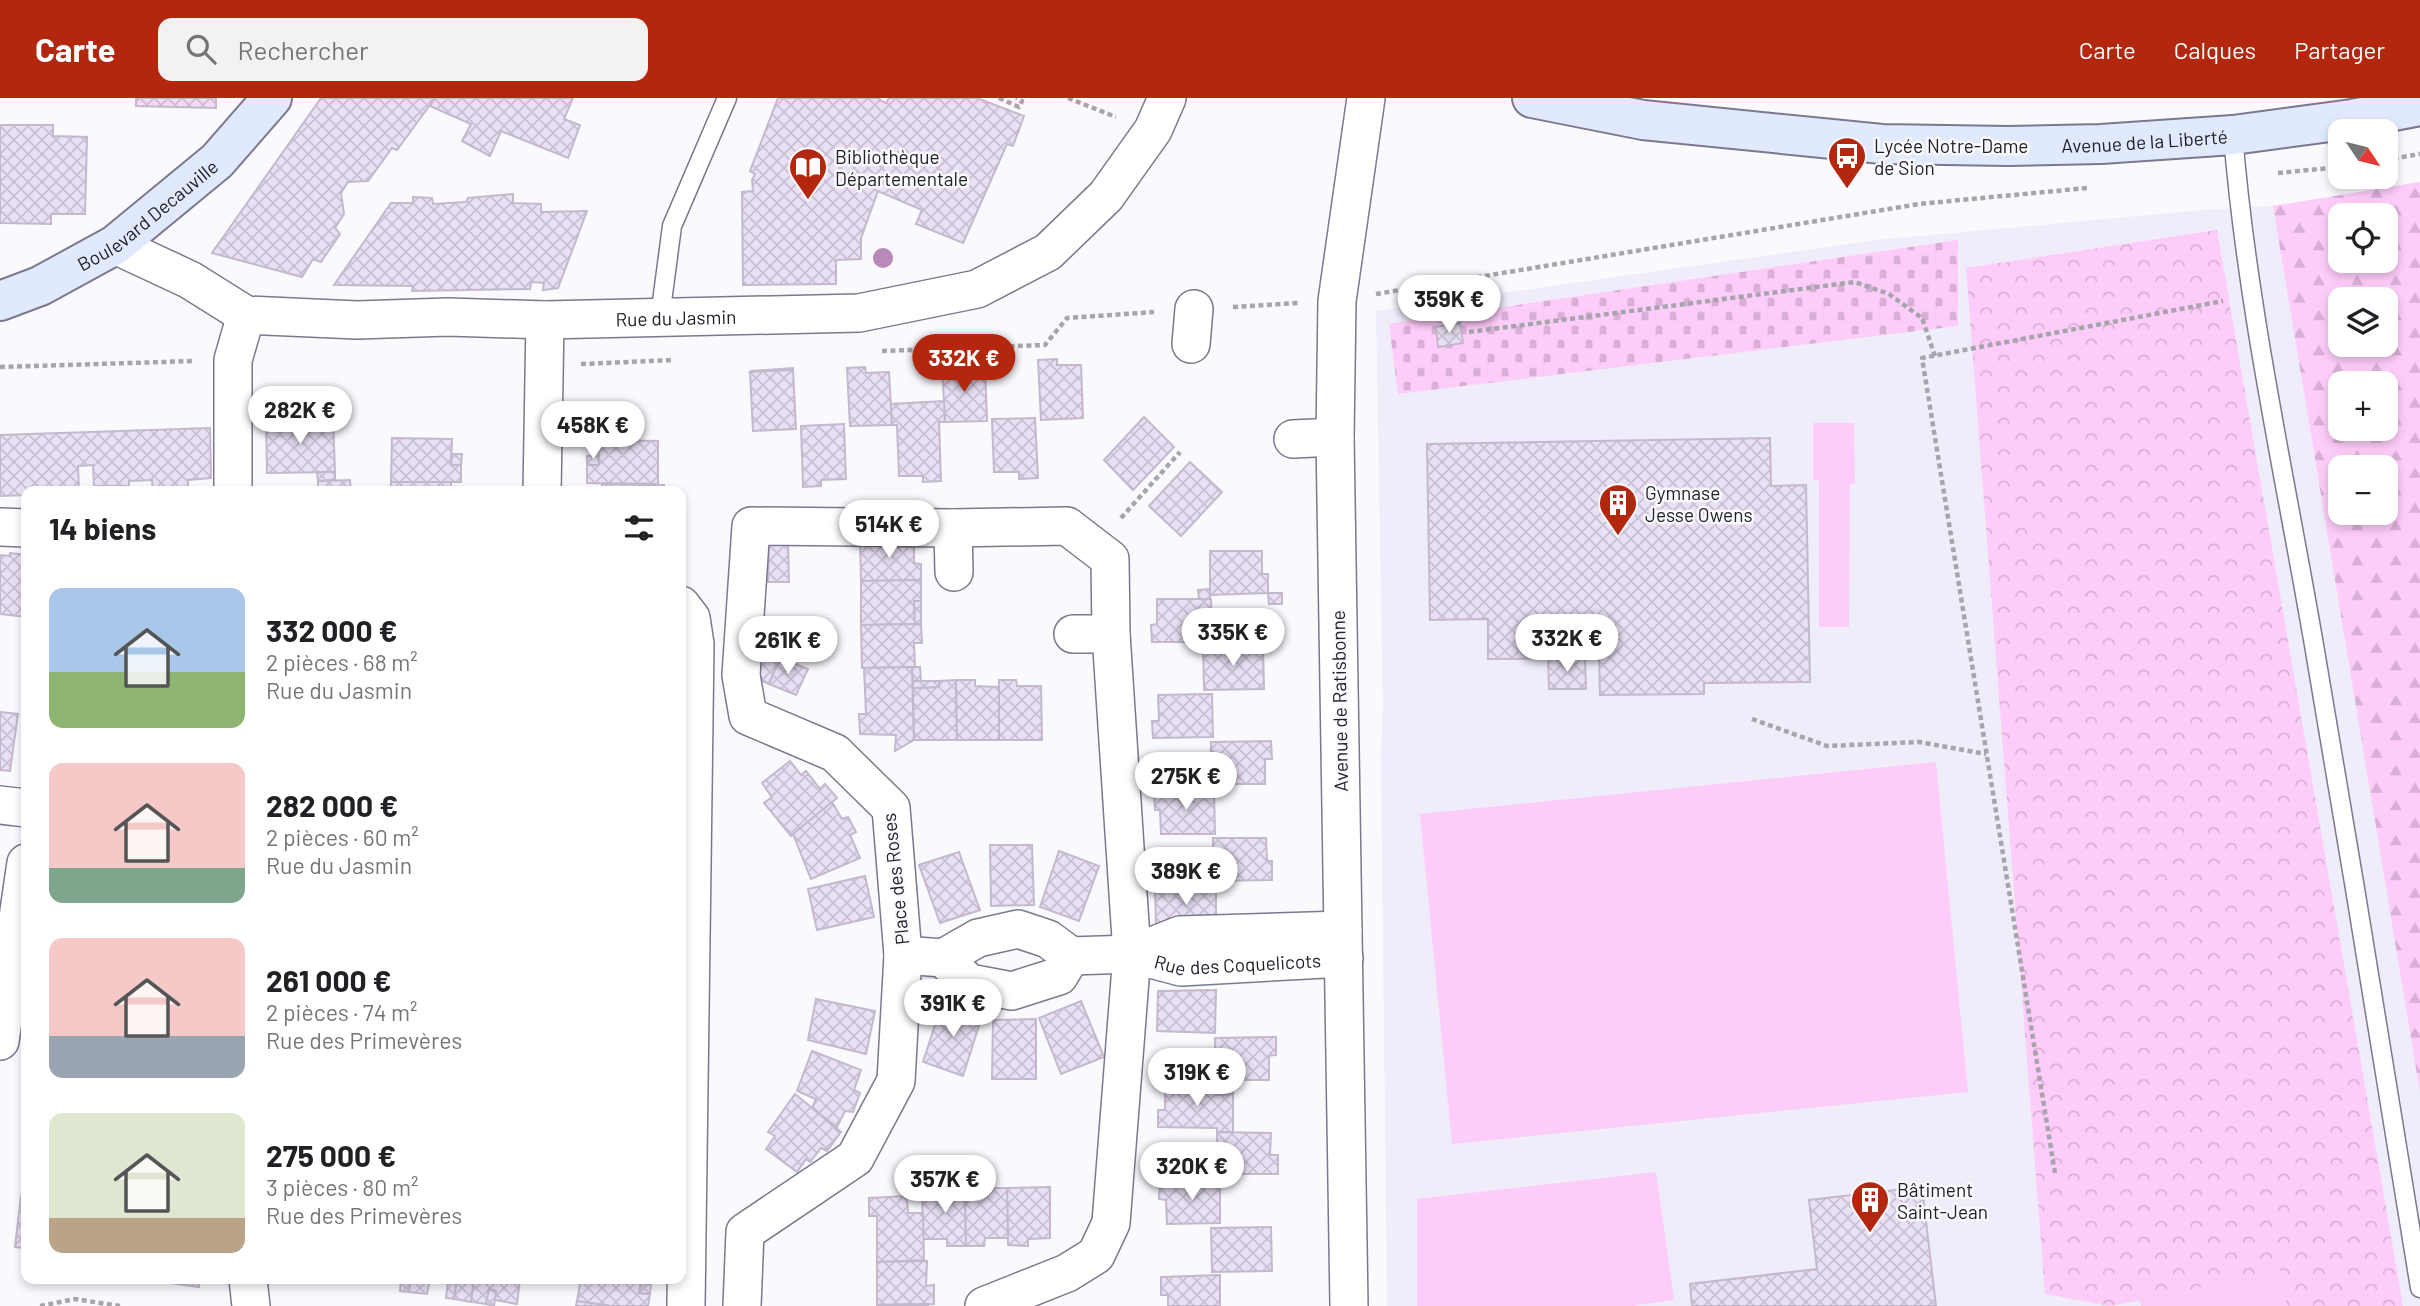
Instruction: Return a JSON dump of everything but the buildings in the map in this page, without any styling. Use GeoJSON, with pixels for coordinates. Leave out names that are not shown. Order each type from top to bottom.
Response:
{"type":"FeatureCollection","features":[{"type":"Feature","properties":{"kind":"street","name":"Boulevard Decauville"},"geometry":{"type":"LineString","coordinates":[[0,301],[40,286],[115,245],[217,161],[272,98]]}},
{"type":"Feature","properties":{"kind":"street","name":"Rue du Jasmin"},"geometry":{"type":"LineString","coordinates":[[115,245],[190,280],[246,315],[357,320],[448,317],[545,320],[859,313],[977,289],[1048,251],[1106,196],[1153,130],[1167,98]]}},
{"type":"Feature","properties":{"kind":"street","name":"Avenue de Ratisbonne"},"geometry":{"type":"LineString","coordinates":[[1349,1306],[1335,437],[1337,301],[1366,98]]}},
{"type":"Feature","properties":{"kind":"street","name":"Avenue de la Liberté"},"geometry":{"type":"LineString","coordinates":[[1532,98],[1643,120],[1882,144],[2008,146],[2101,144],[2233,135],[2352,108],[2420,106]]}},
{"type":"Feature","properties":{"kind":"street"},"geometry":{"type":"LineString","coordinates":[[233,486],[233,360],[246,315]]}},
{"type":"Feature","properties":{"kind":"street"},"geometry":{"type":"LineString","coordinates":[[542,486],[545,320]]}},
{"type":"Feature","properties":{"kind":"street"},"geometry":{"type":"LineString","coordinates":[[1293,439],[1335,437]]}},
{"type":"Feature","properties":{"kind":"street","name":"Place des Roses"},"geometry":{"type":"LineString","coordinates":[[742,1306],[745,1232],[855,1158],[896,1081],[903,955],[891,808],[835,753],[747,716],[741,675],[751,526],[953,528]]}},
{"type":"Feature","properties":{"kind":"street"},"geometry":{"type":"LineString","coordinates":[[954,572],[953,528],[1067,526],[1110,559],[1111,634],[1132,954],[1111,1223],[1096,1255],[1067,1273],[984,1306]]}},
{"type":"Feature","properties":{"kind":"street"},"geometry":{"type":"LineString","coordinates":[[0,527],[21,528]]}},
{"type":"Feature","properties":{"kind":"street"},"geometry":{"type":"LineString","coordinates":[[686,612],[691,618],[695,644],[686,1306]]}},
{"type":"Feature","properties":{"kind":"street"},"geometry":{"type":"LineString","coordinates":[[1073,634],[1111,634]]}},
{"type":"Feature","properties":{"kind":"street"},"geometry":{"type":"LineString","coordinates":[[0,805],[21,807]]}},
{"type":"Feature","properties":{"kind":"street"},"geometry":{"type":"LineString","coordinates":[[0,1041],[21,897]]}},
{"type":"Feature","properties":{"kind":"street"},"geometry":{"type":"LineString","coordinates":[[903,955],[943,958],[978,938],[1018,929],[1048,939],[1071,956],[1059,976],[1013,991],[969,983],[943,958]]}},
{"type":"Feature","properties":{"kind":"street","name":"Rue des Coquelicots"},"geometry":{"type":"LineString","coordinates":[[1071,956],[1132,954],[1181,967],[1343,944]]}},
{"type":"Feature","properties":{"kind":"street"},"geometry":{"type":"LineString","coordinates":[[249,1284],[251,1306]]}},
{"type":"Feature","properties":{"kind":"lane"},"geometry":{"type":"LineString","coordinates":[[660,317],[672,226],[727,98]]}},
{"type":"Feature","properties":{"kind":"lane"},"geometry":{"type":"LineString","coordinates":[[2233,135],[2239,208],[2251,296],[2314,645],[2420,1288]]}},
{"type":"Feature","properties":{"kind":"path"},"geometry":{"type":"LineString","coordinates":[[999,98],[1019,107],[1021,101],[1016,98]]}},
{"type":"Feature","properties":{"kind":"path"},"geometry":{"type":"LineString","coordinates":[[1068,98],[1114,117],[1125,117]]}},
{"type":"Feature","properties":{"kind":"path"},"geometry":{"type":"LineString","coordinates":[[2398,158],[2420,154]]}},
{"type":"Feature","properties":{"kind":"path"},"geometry":{"type":"LineString","coordinates":[[1337,301],[1919,204],[2099,186]]}},
{"type":"Feature","properties":{"kind":"path"},"geometry":{"type":"LineString","coordinates":[[1469,332],[1855,282],[1889,294],[1922,318],[1935,356]]}},
{"type":"Feature","properties":{"kind":"path"},"geometry":{"type":"LineString","coordinates":[[2055,1173],[1922,358],[2251,296]]}},
{"type":"Feature","properties":{"kind":"path"},"geometry":{"type":"LineString","coordinates":[[1095,548],[1180,452]]}},
{"type":"Feature","properties":{"kind":"path"},"geometry":{"type":"LineString","coordinates":[[1752,719],[1827,746],[1919,742],[1986,754]]}},
{"type":"Feature","properties":{"kind":"path"},"geometry":{"type":"LineString","coordinates":[[40,1306],[75,1299],[120,1306]]}},
{"type":"Feature","properties":{"kind":"shaded area"},"geometry":{"type":"Polygon","coordinates":[[[2420,182],[2420,1306],[1387,1306],[1381,754],[1383,706],[1376,311],[1876,240],[2213,209],[2273,206],[2377,189],[2398,189],[2398,186],[2420,182]]]}},
{"type":"Feature","properties":{"kind":"green space"},"geometry":{"type":"Polygon","coordinates":[[[2420,182],[2420,1092],[2273,206],[2377,189],[2398,189],[2398,186],[2420,182]]]}},
{"type":"Feature","properties":{"kind":"green space"},"geometry":{"type":"Polygon","coordinates":[[[2217,230],[2403,1306],[2287,1306],[2280,1270],[2110,1306],[2045,1294],[1966,268],[2217,230]]]}},
{"type":"Feature","properties":{"kind":"green space"},"geometry":{"type":"Polygon","coordinates":[[[1958,240],[1958,326],[1398,394],[1389,324],[1958,240]]]}},
{"type":"Feature","properties":{"kind":"green space"},"geometry":{"type":"Polygon","coordinates":[[[1813,423],[1854,423],[1855,483],[1850,484],[1849,627],[1819,627],[1819,481],[1813,480],[1813,423]]]}},
{"type":"Feature","properties":{"kind":"green space"},"geometry":{"type":"Polygon","coordinates":[[[1936,762],[1968,1092],[1452,1144],[1420,814],[1936,762]]]}},
{"type":"Feature","properties":{"kind":"green space"},"geometry":{"type":"Polygon","coordinates":[[[1656,1172],[1674,1300],[1632,1306],[1417,1306],[1417,1199],[1656,1172]]]}},
{"type":"Feature","properties":{"kind":"green space"},"geometry":{"type":"Polygon","coordinates":[[[2280,1269],[2287,1306],[2141,1306],[2140,1301],[2280,1269]]]}},
{"type":"Feature","properties":{"kind":"place","name":"Lycée Notre-Dame de Sion"},"geometry":{"type":"Point","coordinates":[1847,190]}},
{"type":"Feature","properties":{"kind":"place","name":"Bibliothèque Départementale"},"geometry":{"type":"Point","coordinates":[808,201]}},
{"type":"Feature","properties":{"kind":"place","name":"Gymnase Jesse Owens"},"geometry":{"type":"Point","coordinates":[1618,537]}},
{"type":"Feature","properties":{"kind":"place","name":"Bâtiment Saint-Jean"},"geometry":{"type":"Point","coordinates":[1870,1234]}}]}
